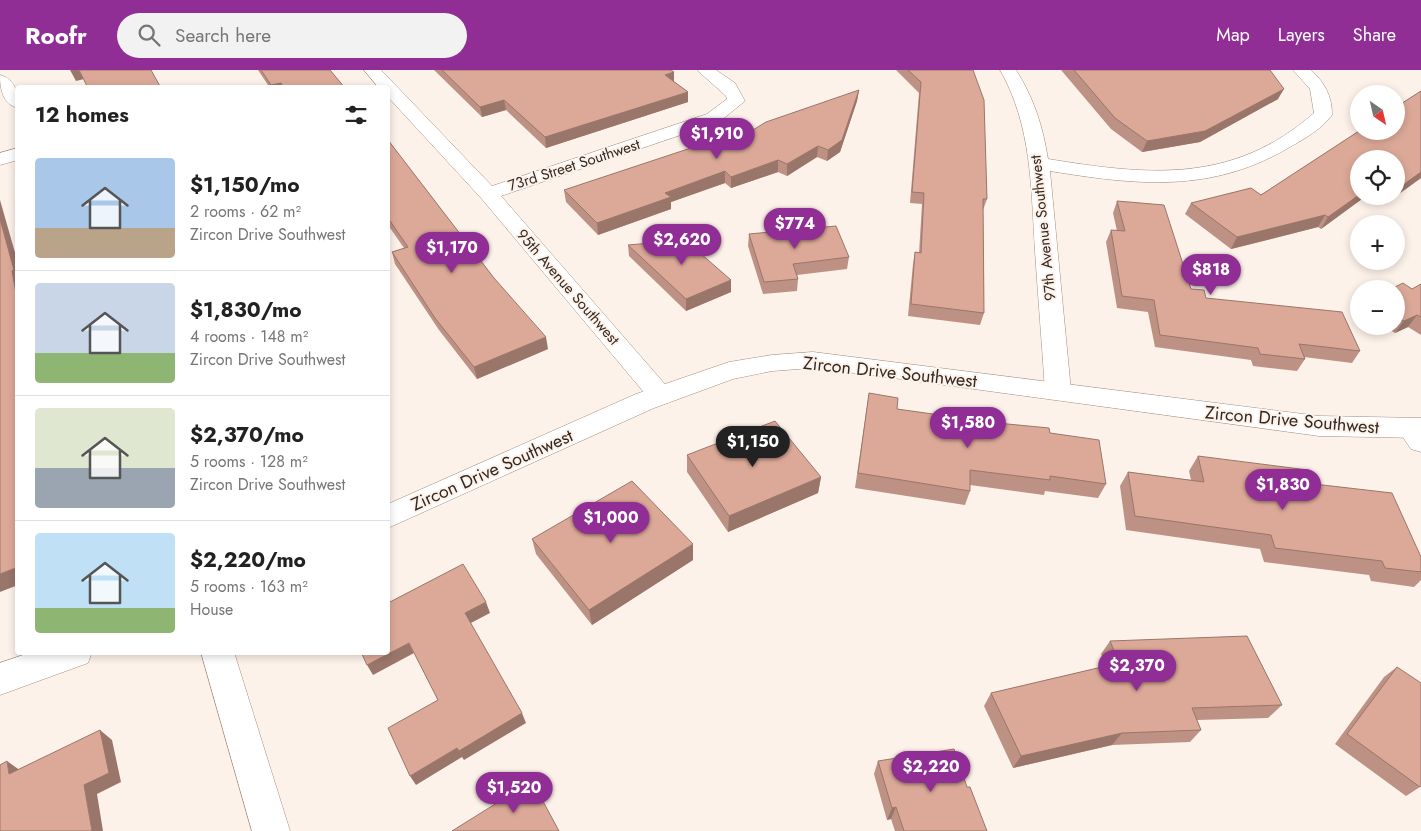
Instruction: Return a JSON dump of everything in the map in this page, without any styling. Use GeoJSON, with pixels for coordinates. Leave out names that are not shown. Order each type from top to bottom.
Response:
{"type":"FeatureCollection","features":[{"type":"Feature","properties":{"kind":"street","name":"95th Avenue Southwest"},"geometry":{"type":"LineString","coordinates":[[372,70],[386,85]]}},
{"type":"Feature","properties":{"kind":"street","name":"73rd Street Southwest"},"geometry":{"type":"LineString","coordinates":[[488,194],[713,118],[731,107],[736,101],[736,97],[729,87],[705,70]]}},
{"type":"Feature","properties":{"kind":"street","name":"97th Avenue Southwest"},"geometry":{"type":"LineString","coordinates":[[1008,70],[1028,106],[1040,164],[1058,391]]}},
{"type":"Feature","properties":{"kind":"street"},"geometry":{"type":"LineString","coordinates":[[1040,164],[1156,178],[1190,178],[1242,164],[1307,130],[1323,114],[1324,99],[1310,78],[1302,70]]}},
{"type":"Feature","properties":{"kind":"street"},"geometry":{"type":"LineString","coordinates":[[0,80],[15,99]]}},
{"type":"Feature","properties":{"kind":"street","name":"95th Avenue Southwest"},"geometry":{"type":"LineString","coordinates":[[390,89],[488,194],[661,396]]}},
{"type":"Feature","properties":{"kind":"street"},"geometry":{"type":"LineString","coordinates":[[0,159],[15,155]]}},
{"type":"Feature","properties":{"kind":"street","name":"Zircon Drive Southwest"},"geometry":{"type":"LineString","coordinates":[[390,516],[646,401],[729,371],[772,363],[814,360],[1319,426],[1418,434]]}},
{"type":"Feature","properties":{"kind":"street"},"geometry":{"type":"LineString","coordinates":[[0,679],[68,655]]}},
{"type":"Feature","properties":{"kind":"street"},"geometry":{"type":"LineString","coordinates":[[219,655],[271,831]]}},
{"type":"Feature","properties":{"kind":"building"},"geometry":{"type":"Polygon","coordinates":[[[79,70],[151,70],[159,85],[86,85],[79,70]]]}},
{"type":"Feature","properties":{"kind":"building"},"geometry":{"type":"Polygon","coordinates":[[[261,70],[330,70],[342,85],[282,85],[281,83],[271,85],[261,70]]]}},
{"type":"Feature","properties":{"kind":"building"},"geometry":{"type":"Polygon","coordinates":[[[442,70],[671,70],[674,72],[665,75],[688,92],[545,137],[504,100],[480,107],[442,70]]]}},
{"type":"Feature","properties":{"kind":"building"},"geometry":{"type":"Polygon","coordinates":[[[908,70],[973,70],[984,100],[987,199],[983,199],[984,313],[911,304],[915,252],[921,253],[924,193],[912,192],[921,82],[908,70]]]}},
{"type":"Feature","properties":{"kind":"building"},"geometry":{"type":"Polygon","coordinates":[[[1074,70],[1270,70],[1284,89],[1205,131],[1147,141],[1115,118],[1074,70]]]}},
{"type":"Feature","properties":{"kind":"building"},"geometry":{"type":"Polygon","coordinates":[[[859,90],[842,140],[828,150],[818,146],[787,164],[778,160],[731,177],[725,171],[665,193],[671,197],[597,223],[564,190],[715,140],[725,147],[766,122],[859,90]]]}},
{"type":"Feature","properties":{"kind":"building"},"geometry":{"type":"Polygon","coordinates":[[[1421,91],[1421,172],[1405,184],[1405,150],[1350,150],[1350,201],[1328,217],[1325,215],[1237,237],[1191,203],[1251,188],[1261,195],[1350,137],[1350,140],[1405,140],[1405,101],[1421,91]]]}},
{"type":"Feature","properties":{"kind":"building"},"geometry":{"type":"Polygon","coordinates":[[[390,143],[494,278],[546,337],[474,367],[435,318],[392,252],[408,247],[390,221],[390,143]]]}},
{"type":"Feature","properties":{"kind":"building"},"geometry":{"type":"Polygon","coordinates":[[[1117,201],[1164,205],[1191,289],[1204,290],[1206,298],[1342,312],[1350,329],[1350,335],[1353,335],[1360,351],[1299,344],[1305,359],[1260,354],[1258,348],[1160,335],[1154,300],[1122,296],[1111,230],[1125,231],[1117,201]]]}},
{"type":"Feature","properties":{"kind":"building"},"geometry":{"type":"Polygon","coordinates":[[[0,219],[14,270],[12,271],[15,288],[15,568],[0,574],[0,219]]]}},
{"type":"Feature","properties":{"kind":"building"},"geometry":{"type":"Polygon","coordinates":[[[836,226],[849,257],[793,264],[798,279],[764,282],[749,234],[836,226]]]}},
{"type":"Feature","properties":{"kind":"building"},"geometry":{"type":"Polygon","coordinates":[[[685,240],[731,280],[686,299],[628,245],[685,240]]]}},
{"type":"Feature","properties":{"kind":"building"},"geometry":{"type":"Polygon","coordinates":[[[1405,284],[1412,289],[1421,284],[1421,317],[1417,315],[1405,321],[1405,284]]]}},
{"type":"Feature","properties":{"kind":"building"},"geometry":{"type":"Polygon","coordinates":[[[869,393],[898,398],[897,409],[1049,428],[1050,433],[1099,440],[1106,484],[1050,476],[1050,480],[970,470],[970,491],[858,473],[869,393]]]}},
{"type":"Feature","properties":{"kind":"building"},"geometry":{"type":"Polygon","coordinates":[[[775,421],[821,477],[729,516],[687,455],[775,421]]]}},
{"type":"Feature","properties":{"kind":"building"},"geometry":{"type":"Polygon","coordinates":[[[1198,456],[1308,470],[1314,484],[1392,493],[1421,557],[1421,572],[1385,568],[1382,561],[1275,548],[1271,535],[1135,516],[1128,472],[1204,482],[1198,456]]]}},
{"type":"Feature","properties":{"kind":"building"},"geometry":{"type":"Polygon","coordinates":[[[632,481],[693,544],[589,610],[532,539],[632,481]]]}},
{"type":"Feature","properties":{"kind":"building"},"geometry":{"type":"Polygon","coordinates":[[[463,564],[486,602],[465,613],[522,713],[459,751],[457,748],[410,776],[388,728],[438,700],[409,643],[390,653],[390,602],[463,564]]]}},
{"type":"Feature","properties":{"kind":"building"},"geometry":{"type":"Polygon","coordinates":[[[1247,636],[1282,705],[1192,708],[1201,730],[1122,733],[1021,756],[991,693],[1119,663],[1110,641],[1247,636]]]}},
{"type":"Feature","properties":{"kind":"building"},"geometry":{"type":"Polygon","coordinates":[[[362,655],[386,655],[367,665],[362,655]]]}},
{"type":"Feature","properties":{"kind":"building"},"geometry":{"type":"Polygon","coordinates":[[[1397,667],[1421,683],[1420,787],[1347,734],[1397,667]]]}},
{"type":"Feature","properties":{"kind":"building"},"geometry":{"type":"Polygon","coordinates":[[[100,730],[109,773],[84,785],[92,831],[0,831],[0,765],[7,761],[9,774],[100,730]]]}},
{"type":"Feature","properties":{"kind":"building"},"geometry":{"type":"Polygon","coordinates":[[[954,749],[967,787],[970,787],[987,831],[904,831],[896,807],[892,808],[878,761],[954,749]]]}},
{"type":"Feature","properties":{"kind":"building"},"geometry":{"type":"Polygon","coordinates":[[[532,781],[559,831],[452,831],[532,781]]]}}]}
